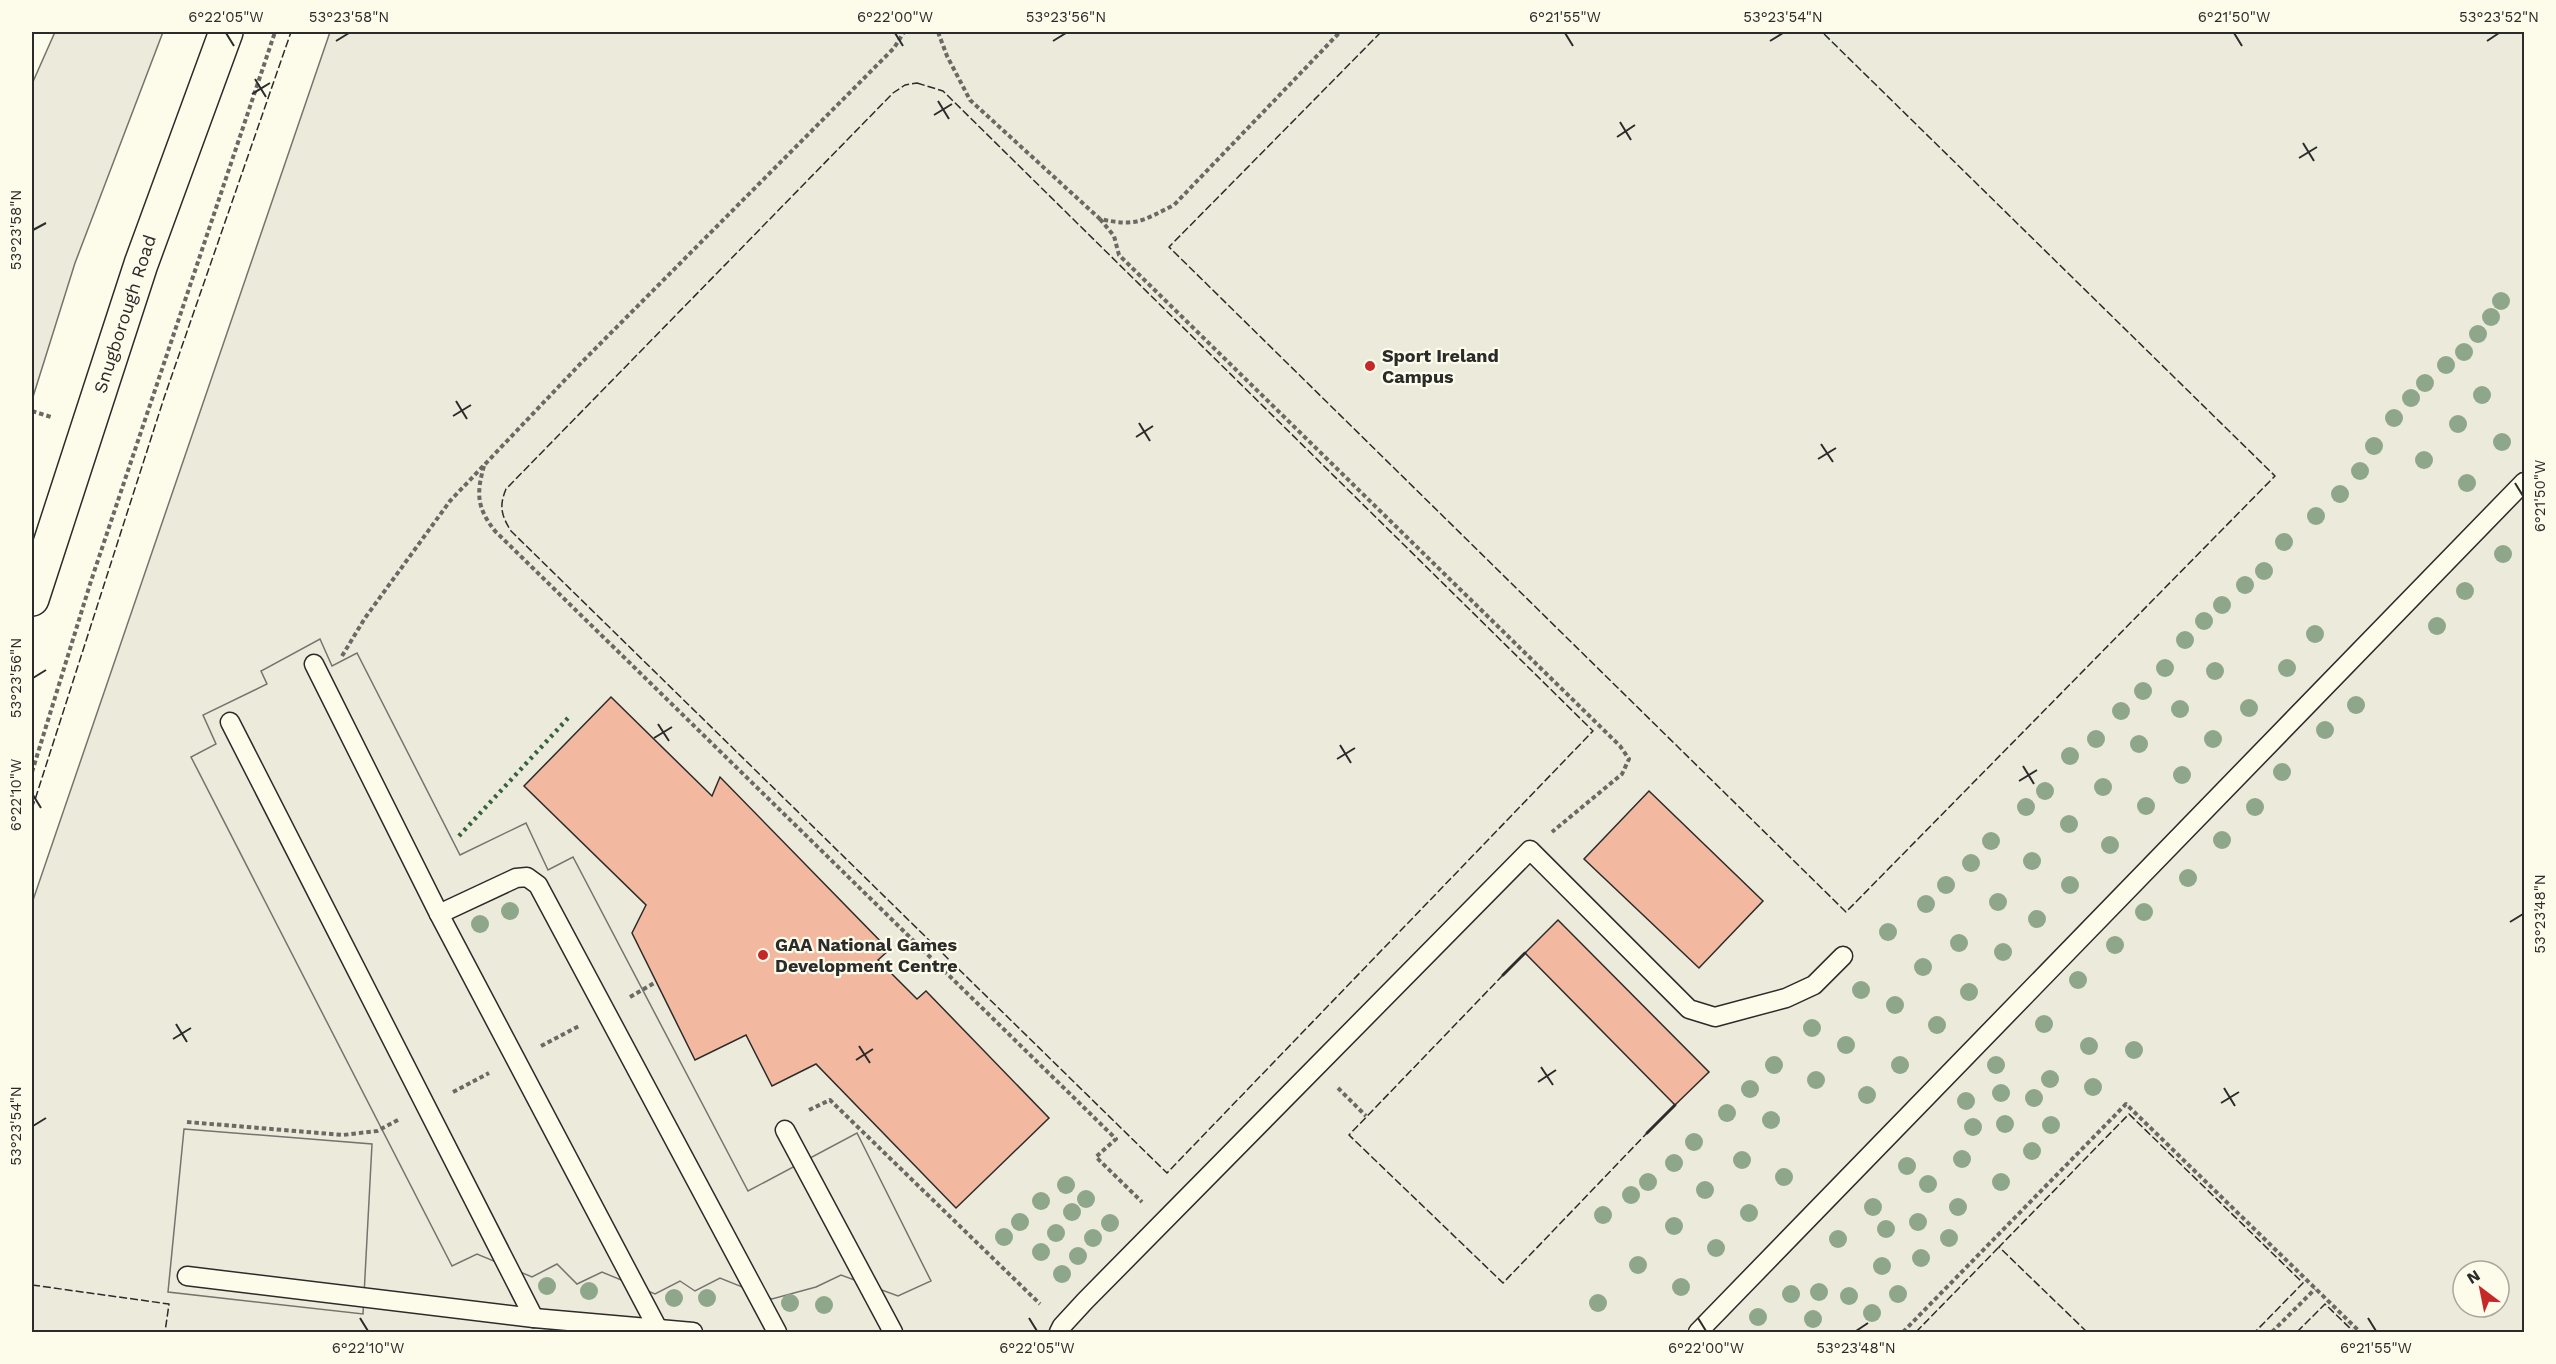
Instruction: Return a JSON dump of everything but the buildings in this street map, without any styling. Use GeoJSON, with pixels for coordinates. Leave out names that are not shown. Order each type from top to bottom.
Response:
{"type":"FeatureCollection","features":[{"type":"Feature","properties":{"kind":"main road","name":"Snugborough Road"},"geometry":{"type":"LineString","coordinates":[[32,599],[141,264],[225,32]]}},
{"type":"Feature","properties":{"kind":"lane"},"geometry":{"type":"LineString","coordinates":[[1698,1332],[2524,482]]}},
{"type":"Feature","properties":{"kind":"lane"},"geometry":{"type":"LineString","coordinates":[[314,664],[439,914],[658,1329]]}},
{"type":"Feature","properties":{"kind":"lane"},"geometry":{"type":"LineString","coordinates":[[230,722],[534,1318]]}},
{"type":"Feature","properties":{"kind":"lane"},"geometry":{"type":"LineString","coordinates":[[1061,1329],[1530,850],[1689,1009],[1715,1017],[1786,998],[1814,985],[1843,956]]}},
{"type":"Feature","properties":{"kind":"lane"},"geometry":{"type":"LineString","coordinates":[[439,914],[516,878],[527,877],[538,885],[777,1332]]}},
{"type":"Feature","properties":{"kind":"lane"},"geometry":{"type":"LineString","coordinates":[[785,1130],[893,1332]]}},
{"type":"Feature","properties":{"kind":"lane"},"geometry":{"type":"LineString","coordinates":[[187,1276],[534,1318],[693,1332]]}},
{"type":"Feature","properties":{"kind":"path"},"geometry":{"type":"LineString","coordinates":[[32,772],[92,581],[275,32]]}},
{"type":"Feature","properties":{"kind":"path"},"geometry":{"type":"LineString","coordinates":[[324,683],[365,618],[450,501],[582,362],[894,48],[904,32]]}},
{"type":"Feature","properties":{"kind":"path"},"geometry":{"type":"LineString","coordinates":[[938,32],[969,100],[1100,219],[1114,236],[1119,255],[1620,746],[1629,759],[1622,774],[1530,850]]}},
{"type":"Feature","properties":{"kind":"path"},"geometry":{"type":"LineString","coordinates":[[1100,219],[1124,224],[1144,220],[1174,205],[1340,32]]}},
{"type":"Feature","properties":{"kind":"path"},"geometry":{"type":"LineString","coordinates":[[484,466],[480,489],[483,516],[495,531],[1116,1139],[1096,1157],[1163,1223]]}},
{"type":"Feature","properties":{"kind":"path"},"geometry":{"type":"LineString","coordinates":[[1316,1066],[1366,1116]]}},
{"type":"Feature","properties":{"kind":"path"},"geometry":{"type":"LineString","coordinates":[[785,1130],[781,1122],[830,1100],[1061,1329]]}},
{"type":"Feature","properties":{"kind":"path"},"geometry":{"type":"LineString","coordinates":[[1903,1332],[2126,1104],[2360,1332]]}},
{"type":"Feature","properties":{"kind":"path"},"geometry":{"type":"LineString","coordinates":[[2272,1332],[2315,1289]]}},
{"type":"Feature","properties":{"kind":"shaded area"},"geometry":{"type":"Polygon","coordinates":[[[55,32],[163,32],[75,263],[32,400],[32,84],[55,32]]]}},
{"type":"Feature","properties":{"kind":"shaded area","name":"Sport Ireland Campus"},"geometry":{"type":"Polygon","coordinates":[[[330,32],[2524,32],[2524,1332],[32,1332],[32,903],[330,32]]]}},
{"type":"Feature","properties":{"kind":"shaded area"},"geometry":{"type":"Polygon","coordinates":[[[320,639],[332,666],[357,653],[460,855],[526,823],[548,870],[573,857],[748,1191],[857,1133],[931,1281],[898,1296],[841,1275],[816,1287],[772,1299],[720,1278],[695,1291],[680,1281],[655,1294],[602,1272],[577,1284],[557,1264],[532,1277],[477,1254],[452,1266],[191,757],[216,744],[203,715],[267,684],[261,671],[320,639]]]}},
{"type":"Feature","properties":{"kind":"shaded area"},"geometry":{"type":"Polygon","coordinates":[[[184,1129],[372,1144],[363,1314],[168,1292],[184,1129]]]}},
{"type":"Feature","properties":{"kind":"hedge"},"geometry":{"type":"LineString","coordinates":[[459,836],[569,717]]}},
{"type":"Feature","properties":{"kind":"fence"},"geometry":{"type":"LineString","coordinates":[[32,809],[164,398],[291,32]]}},
{"type":"Feature","properties":{"kind":"fence"},"geometry":{"type":"LineString","coordinates":[[1381,32],[1169,247],[1846,912],[2275,476],[1822,32]]}},
{"type":"Feature","properties":{"kind":"fence"},"geometry":{"type":"LineString","coordinates":[[917,83],[943,91],[1593,731],[1167,1173],[511,531],[503,515],[502,500],[506,489],[893,93],[905,85],[917,83]]}},
{"type":"Feature","properties":{"kind":"fence"},"geometry":{"type":"LineString","coordinates":[[1503,975],[1349,1135],[1503,1283],[1647,1133]]}},
{"type":"Feature","properties":{"kind":"fence"},"geometry":{"type":"LineString","coordinates":[[2087,1332],[1999,1247],[2129,1114],[2303,1283],[2255,1332]]}},
{"type":"Feature","properties":{"kind":"fence"},"geometry":{"type":"LineString","coordinates":[[1916,1332],[1999,1247]]}},
{"type":"Feature","properties":{"kind":"fence"},"geometry":{"type":"LineString","coordinates":[[32,1285],[169,1304],[165,1332]]}},
{"type":"Feature","properties":{"kind":"fence"},"geometry":{"type":"LineString","coordinates":[[2297,1332],[2325,1304],[2354,1332]]}},
{"type":"Feature","properties":{"kind":"wall"},"geometry":{"type":"LineString","coordinates":[[1503,975],[1525,953]]}},
{"type":"Feature","properties":{"kind":"wall"},"geometry":{"type":"LineString","coordinates":[[1647,1133],[1675,1105]]}},
{"type":"Feature","properties":{"kind":"place","name":"Sport Ireland Campus"},"geometry":{"type":"Point","coordinates":[1370,366]}},
{"type":"Feature","properties":{"kind":"place","name":"GAA National Games Development Centre"},"geometry":{"type":"Point","coordinates":[763,955]}}]}
